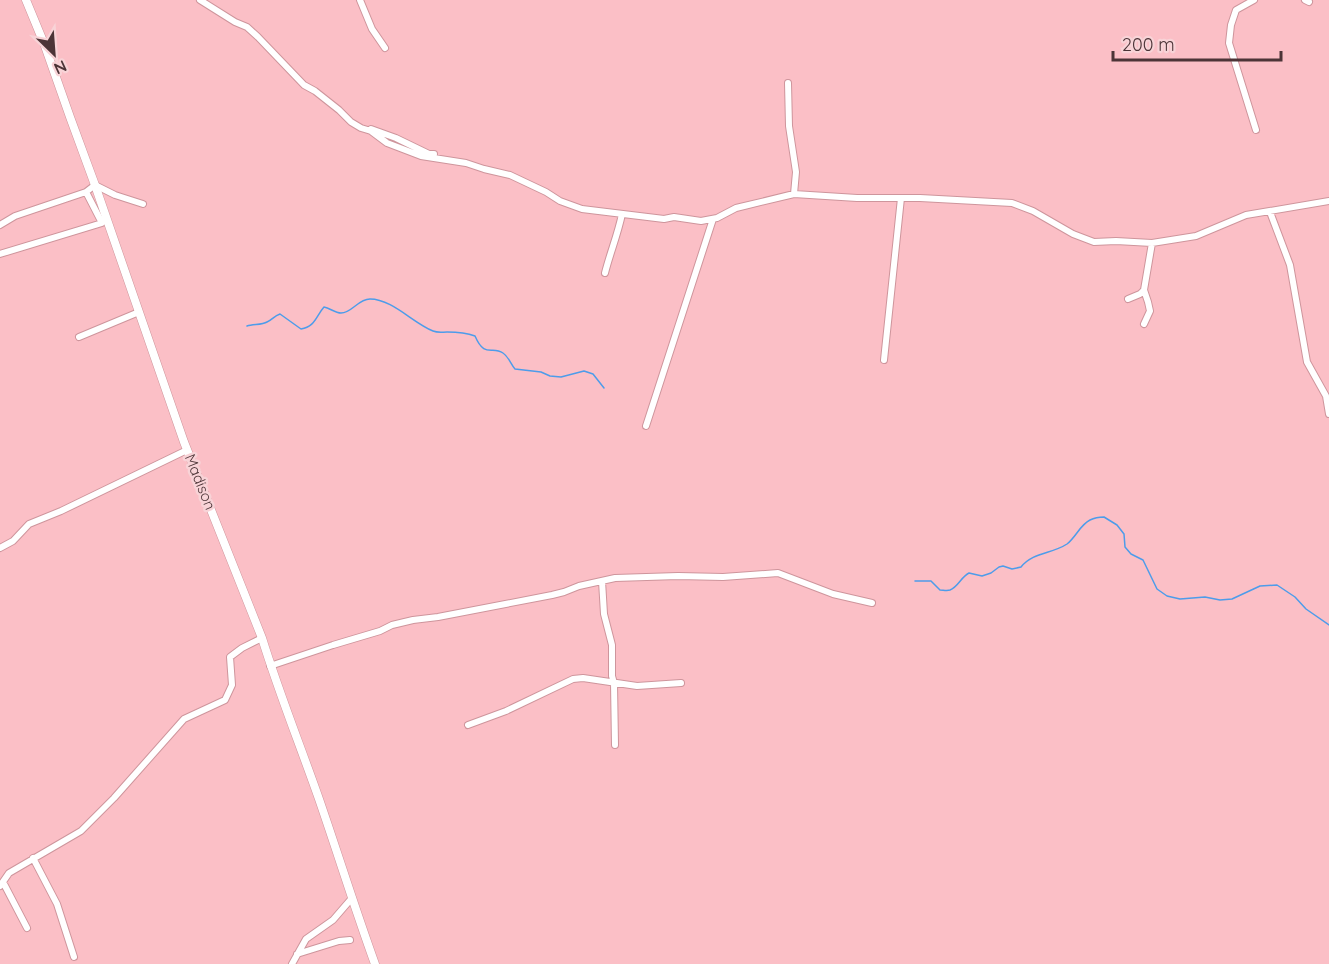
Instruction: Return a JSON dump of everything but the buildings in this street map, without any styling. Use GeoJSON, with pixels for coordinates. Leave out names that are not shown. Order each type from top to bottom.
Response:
{"type":"FeatureCollection","features":[{"type":"Feature","properties":{"kind":"street","name":"Madison"},"geometry":{"type":"LineString","coordinates":[[27,0],[95,185],[187,450],[262,638],[375,964]]}},
{"type":"Feature","properties":{"kind":"street"},"geometry":{"type":"LineString","coordinates":[[200,0],[247,27],[304,85],[315,91],[356,125],[371,131],[387,143],[421,156],[466,163],[510,175],[560,201],[582,209],[700,221],[717,218],[736,208],[794,194],[1012,203],[1033,211],[1072,234],[1094,242],[1152,243],[1196,236],[1238,218],[1329,201]]}},
{"type":"Feature","properties":{"kind":"street"},"geometry":{"type":"LineString","coordinates":[[360,0],[372,29],[385,48]]}},
{"type":"Feature","properties":{"kind":"street"},"geometry":{"type":"LineString","coordinates":[[1254,0],[1236,10],[1229,43],[1256,130]]}},
{"type":"Feature","properties":{"kind":"street"},"geometry":{"type":"LineString","coordinates":[[788,83],[789,126],[796,172],[794,194]]}},
{"type":"Feature","properties":{"kind":"street"},"geometry":{"type":"LineString","coordinates":[[0,225],[15,216],[86,192],[95,185],[115,195],[143,204]]}},
{"type":"Feature","properties":{"kind":"street"},"geometry":{"type":"LineString","coordinates":[[0,254],[102,223],[86,192]]}},
{"type":"Feature","properties":{"kind":"street"},"geometry":{"type":"LineString","coordinates":[[884,360],[901,198]]}},
{"type":"Feature","properties":{"kind":"street"},"geometry":{"type":"LineString","coordinates":[[1270,212],[1290,265],[1307,362],[1326,396],[1329,414]]}},
{"type":"Feature","properties":{"kind":"street"},"geometry":{"type":"LineString","coordinates":[[605,273],[622,214]]}},
{"type":"Feature","properties":{"kind":"street"},"geometry":{"type":"LineString","coordinates":[[646,426],[713,219]]}},
{"type":"Feature","properties":{"kind":"street"},"geometry":{"type":"LineString","coordinates":[[1144,324],[1150,311],[1144,290],[1152,243]]}},
{"type":"Feature","properties":{"kind":"street"},"geometry":{"type":"LineString","coordinates":[[1128,299],[1144,290]]}},
{"type":"Feature","properties":{"kind":"street"},"geometry":{"type":"LineString","coordinates":[[79,338],[139,312]]}},
{"type":"Feature","properties":{"kind":"street"},"geometry":{"type":"LineString","coordinates":[[0,548],[13,540],[29,524],[187,450]]}},
{"type":"Feature","properties":{"kind":"street"},"geometry":{"type":"LineString","coordinates":[[270,666],[402,622],[552,595],[615,578],[723,577],[778,573],[833,594],[872,603]]}},
{"type":"Feature","properties":{"kind":"street"},"geometry":{"type":"LineString","coordinates":[[602,581],[604,614],[612,645],[615,745]]}},
{"type":"Feature","properties":{"kind":"street"},"geometry":{"type":"LineString","coordinates":[[27,928],[2,884],[9,873],[81,831],[114,798],[184,719],[225,700],[232,686],[230,657],[262,638]]}},
{"type":"Feature","properties":{"kind":"street"},"geometry":{"type":"LineString","coordinates":[[468,725],[506,711],[573,679],[583,678],[637,686],[681,683]]}},
{"type":"Feature","properties":{"kind":"street"},"geometry":{"type":"LineString","coordinates":[[33,858],[57,904],[74,957]]}},
{"type":"Feature","properties":{"kind":"street"},"geometry":{"type":"LineString","coordinates":[[292,964],[306,939],[333,920],[352,898]]}},
{"type":"Feature","properties":{"kind":"street"},"geometry":{"type":"LineString","coordinates":[[297,954],[339,941],[350,940]]}},
{"type":"Feature","properties":{"kind":"waterway"},"geometry":{"type":"LineString","coordinates":[[247,326],[265,323],[280,314],[301,329],[312,324],[324,307],[341,313],[366,300],[378,300],[433,331],[475,336],[485,349],[499,351],[505,355],[515,369],[561,377],[584,371],[593,374],[604,388]]}},
{"type":"Feature","properties":{"kind":"waterway"},"geometry":{"type":"LineString","coordinates":[[915,581],[931,581],[940,590],[949,590],[953,589],[969,573],[982,576],[1003,566],[1012,569],[1021,567],[1031,558],[1067,544],[1090,520],[1104,517],[1117,525],[1124,534],[1125,547],[1131,554],[1143,560],[1157,589],[1167,596],[1180,599],[1205,597],[1220,600],[1232,599],[1260,586],[1277,585],[1329,625]]}}]}
